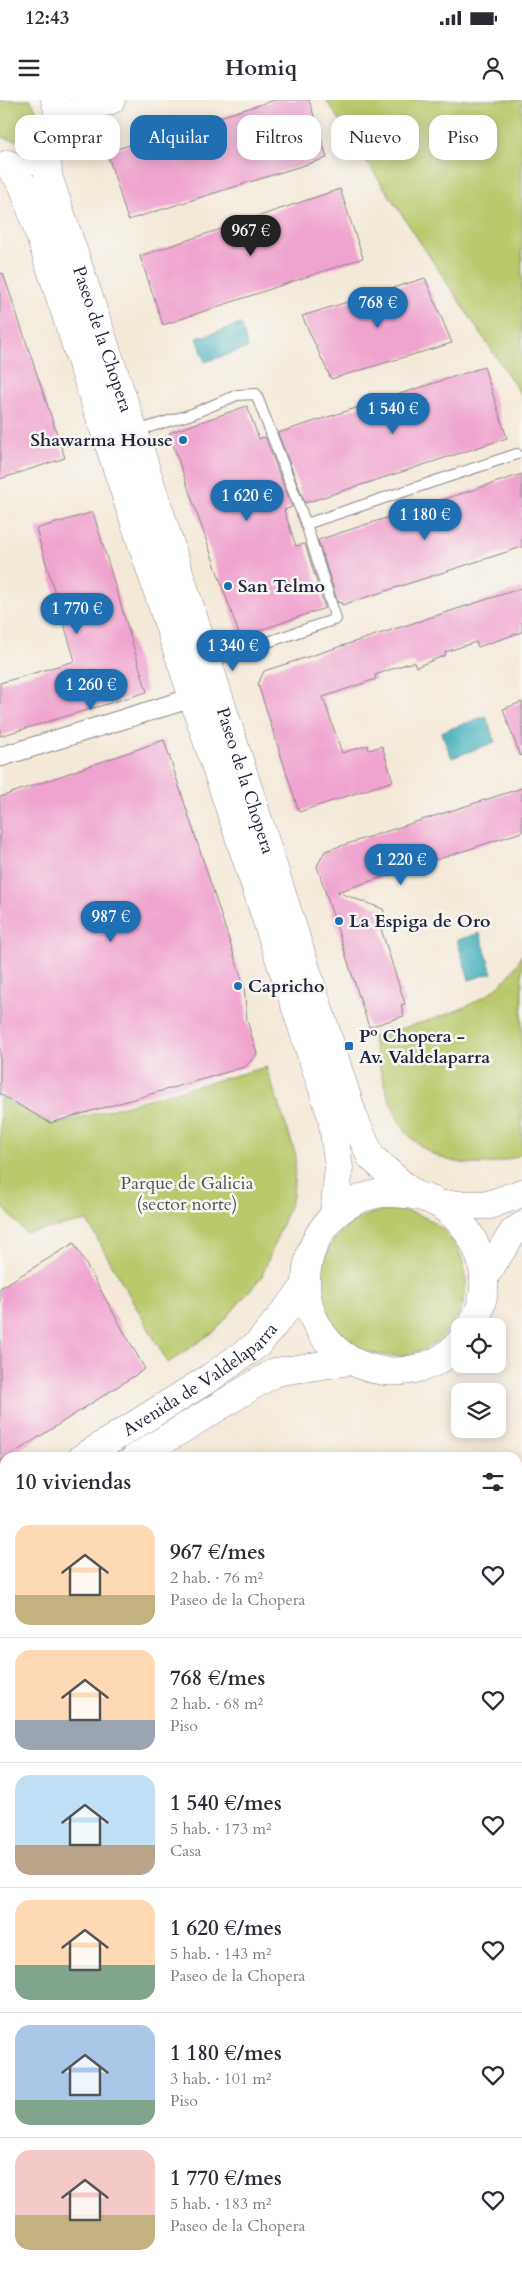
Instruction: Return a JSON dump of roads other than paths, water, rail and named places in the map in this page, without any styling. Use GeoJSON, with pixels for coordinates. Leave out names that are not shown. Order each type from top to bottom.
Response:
{"type":"FeatureCollection","features":[{"type":"Feature","properties":{"kind":"main road"},"geometry":{"type":"LineString","coordinates":[[57,112],[82,110],[111,100]]}},
{"type":"Feature","properties":{"kind":"main road"},"geometry":{"type":"LineString","coordinates":[[4,163],[22,164],[32,160]]}},
{"type":"Feature","properties":{"kind":"main road","name":"Paseo de la Chopera"},"geometry":{"type":"LineString","coordinates":[[47,160],[48,176],[134,432],[353,1116],[371,1157],[413,1194]]}},
{"type":"Feature","properties":{"kind":"main road","name":"Paseo de la Chopera"},"geometry":{"type":"LineString","coordinates":[[4,163],[23,185],[332,1117],[339,1168],[334,1215]]}},
{"type":"Feature","properties":{"kind":"main road"},"geometry":{"type":"LineString","coordinates":[[451,1351],[430,1365],[404,1372],[376,1370],[351,1361],[327,1342],[311,1316],[305,1287],[307,1260],[317,1236],[334,1215],[358,1200],[385,1193],[413,1194],[441,1205],[463,1224],[478,1249],[484,1277],[481,1304],[475,1318]]}},
{"type":"Feature","properties":{"kind":"main road"},"geometry":{"type":"LineString","coordinates":[[441,1205],[489,1205],[522,1193]]}},
{"type":"Feature","properties":{"kind":"main road"},"geometry":{"type":"LineString","coordinates":[[484,1277],[514,1232],[522,1226]]}},
{"type":"Feature","properties":{"kind":"main road","name":"Avenida de Valdelaparra"},"geometry":{"type":"LineString","coordinates":[[92,1452],[211,1377],[258,1344],[305,1287]]}},
{"type":"Feature","properties":{"kind":"main road","name":"Avenida de Valdelaparra"},"geometry":{"type":"LineString","coordinates":[[145,1452],[275,1372],[351,1361]]}},
{"type":"Feature","properties":{"kind":"street"},"geometry":{"type":"LineString","coordinates":[[0,757],[192,698]]}},
{"type":"Feature","properties":{"kind":"lane"},"geometry":{"type":"LineString","coordinates":[[134,432],[192,414],[237,395],[256,394],[306,524],[336,619],[208,662]]}},
{"type":"Feature","properties":{"kind":"lane"},"geometry":{"type":"LineString","coordinates":[[306,524],[517,454]]}},
{"type":"Feature","properties":{"kind":"water"},"geometry":{"type":"Polygon","coordinates":[[[241,324],[248,348],[205,362],[197,338],[241,324]]]}},
{"type":"Feature","properties":{"kind":"water"},"geometry":{"type":"Polygon","coordinates":[[[486,716],[495,742],[452,758],[441,732],[486,716]]]}},
{"type":"Feature","properties":{"kind":"water"},"geometry":{"type":"Polygon","coordinates":[[[480,933],[492,973],[469,980],[457,940],[480,933]]]}},
{"type":"Feature","properties":{"kind":"place","name":"Shawarma House"},"geometry":{"type":"Point","coordinates":[183,440]}},
{"type":"Feature","properties":{"kind":"place","name":"San Telmo"},"geometry":{"type":"Point","coordinates":[228,586]}},
{"type":"Feature","properties":{"kind":"place","name":"La Espiga de Oro"},"geometry":{"type":"Point","coordinates":[339,921]}},
{"type":"Feature","properties":{"kind":"place","name":"Capricho"},"geometry":{"type":"Point","coordinates":[238,986]}},
{"type":"Feature","properties":{"kind":"place","name":"Pº Chopera - Av. Valdelaparra"},"geometry":{"type":"Point","coordinates":[349,1046]}},
{"type":"Feature","properties":{"kind":"park label","name":"Parque de Galicia (sector norte)"},"geometry":{"type":"Point","coordinates":[187,1193]}}]}
